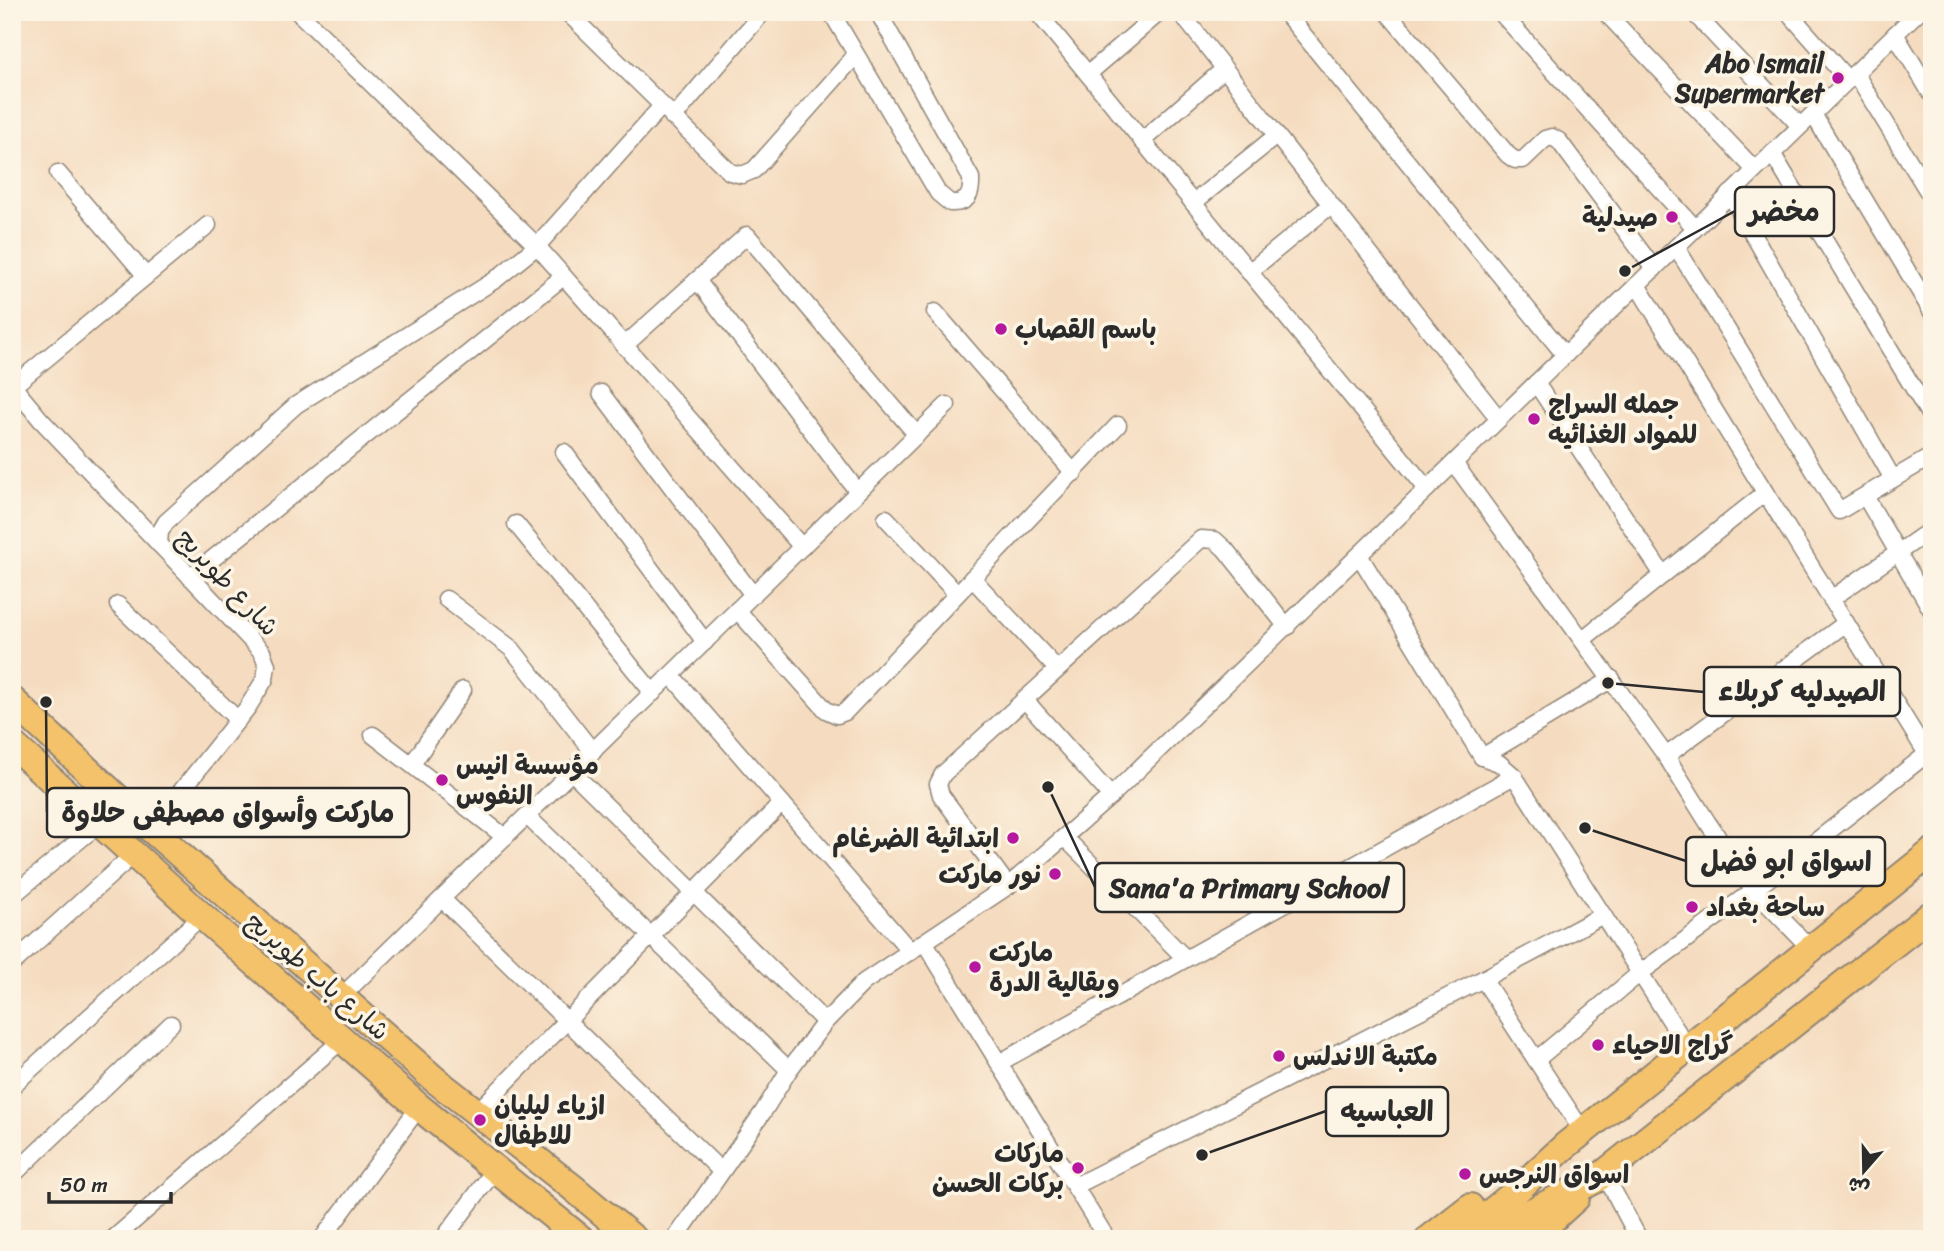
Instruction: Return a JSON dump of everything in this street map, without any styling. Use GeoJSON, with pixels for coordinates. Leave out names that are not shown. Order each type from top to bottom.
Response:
{"type":"FeatureCollection","features":[{"type":"Feature","properties":{"kind":"main road","name":"شارع باب طويريج"},"geometry":{"type":"LineString","coordinates":[[12,700],[151,829],[434,1079],[634,1239]]}},
{"type":"Feature","properties":{"kind":"main road","name":"شارع باب طويريج"},"geometry":{"type":"LineString","coordinates":[[12,744],[419,1107],[581,1239]]}},
{"type":"Feature","properties":{"kind":"main road"},"geometry":{"type":"LineString","coordinates":[[1429,1239],[1507,1178],[1574,1139],[1932,852]]}},
{"type":"Feature","properties":{"kind":"main road"},"geometry":{"type":"LineString","coordinates":[[1458,1239],[1524,1215],[1601,1176],[1932,914]]}},
{"type":"Feature","properties":{"kind":"main road"},"geometry":{"type":"LineString","coordinates":[[248,956],[260,955],[265,951],[270,934]]}},
{"type":"Feature","properties":{"kind":"main road"},"geometry":{"type":"LineString","coordinates":[[289,992],[293,975],[310,969]]}},
{"type":"Feature","properties":{"kind":"main road"},"geometry":{"type":"LineString","coordinates":[[1495,1239],[1524,1215],[1574,1139]]}},
{"type":"Feature","properties":{"kind":"street"},"geometry":{"type":"LineString","coordinates":[[298,12],[537,246],[802,547]]}},
{"type":"Feature","properties":{"kind":"street"},"geometry":{"type":"LineString","coordinates":[[568,12],[730,172],[742,175],[754,170],[855,56]]}},
{"type":"Feature","properties":{"kind":"street"},"geometry":{"type":"LineString","coordinates":[[159,544],[160,532],[170,517],[296,405],[495,280],[537,246],[763,12]]}},
{"type":"Feature","properties":{"kind":"street"},"geometry":{"type":"LineString","coordinates":[[831,12],[938,192],[950,204],[960,204],[969,198],[971,178],[878,12]]}},
{"type":"Feature","properties":{"kind":"street"},"geometry":{"type":"LineString","coordinates":[[1037,12],[1427,489]]}},
{"type":"Feature","properties":{"kind":"street"},"geometry":{"type":"LineString","coordinates":[[1087,74],[1160,12]]}},
{"type":"Feature","properties":{"kind":"street"},"geometry":{"type":"LineString","coordinates":[[1180,12],[1499,419]]}},
{"type":"Feature","properties":{"kind":"street"},"geometry":{"type":"LineString","coordinates":[[1285,12],[1565,355]]}},
{"type":"Feature","properties":{"kind":"street"},"geometry":{"type":"LineString","coordinates":[[1387,12],[1508,155],[1516,160],[1523,160],[1545,139],[1552,137],[1559,141],[1654,269]]}},
{"type":"Feature","properties":{"kind":"street"},"geometry":{"type":"LineString","coordinates":[[1500,12],[1695,228]]}},
{"type":"Feature","properties":{"kind":"street"},"geometry":{"type":"LineString","coordinates":[[1605,12],[1755,170]]}},
{"type":"Feature","properties":{"kind":"street"},"geometry":{"type":"LineString","coordinates":[[1693,12],[1800,126]]}},
{"type":"Feature","properties":{"kind":"street"},"geometry":{"type":"LineString","coordinates":[[1788,12],[1852,76],[1932,198]]}},
{"type":"Feature","properties":{"kind":"street"},"geometry":{"type":"LineString","coordinates":[[676,1239],[789,1070],[825,1022],[864,982],[1008,886],[1111,796],[1917,12]]}},
{"type":"Feature","properties":{"kind":"street"},"geometry":{"type":"LineString","coordinates":[[1895,34],[1932,95]]}},
{"type":"Feature","properties":{"kind":"street"},"geometry":{"type":"LineString","coordinates":[[1142,141],[1224,69]]}},
{"type":"Feature","properties":{"kind":"street"},"geometry":{"type":"LineString","coordinates":[[1813,114],[1932,312]]}},
{"type":"Feature","properties":{"kind":"street"},"geometry":{"type":"LineString","coordinates":[[1193,203],[1276,136]]}},
{"type":"Feature","properties":{"kind":"street"},"geometry":{"type":"LineString","coordinates":[[1772,153],[1932,419]]}},
{"type":"Feature","properties":{"kind":"street"},"geometry":{"type":"LineString","coordinates":[[58,173],[146,276]]}},
{"type":"Feature","properties":{"kind":"street"},"geometry":{"type":"LineString","coordinates":[[1730,194],[1893,479]]}},
{"type":"Feature","properties":{"kind":"street"},"geometry":{"type":"LineString","coordinates":[[1249,272],[1331,205]]}},
{"type":"Feature","properties":{"kind":"street"},"geometry":{"type":"LineString","coordinates":[[13,386],[208,225]]}},
{"type":"Feature","properties":{"kind":"street"},"geometry":{"type":"LineString","coordinates":[[624,346],[747,235],[917,435]]}},
{"type":"Feature","properties":{"kind":"street"},"geometry":{"type":"LineString","coordinates":[[1676,247],[1839,511],[1932,456]]}},
{"type":"Feature","properties":{"kind":"street"},"geometry":{"type":"LineString","coordinates":[[190,577],[563,276]]}},
{"type":"Feature","properties":{"kind":"street"},"geometry":{"type":"LineString","coordinates":[[697,279],[858,492]]}},
{"type":"Feature","properties":{"kind":"street"},"geometry":{"type":"LineString","coordinates":[[1536,1060],[1640,973],[1930,756],[1637,285]]}},
{"type":"Feature","properties":{"kind":"street"},"geometry":{"type":"LineString","coordinates":[[935,312],[1074,473]]}},
{"type":"Feature","properties":{"kind":"street"},"geometry":{"type":"LineString","coordinates":[[1536,383],[1663,575]]}},
{"type":"Feature","properties":{"kind":"street","name":"شارع طويريج"},"geometry":{"type":"LineString","coordinates":[[13,386],[41,420],[262,652],[267,665],[265,678],[238,720],[151,829]]}},
{"type":"Feature","properties":{"kind":"street"},"geometry":{"type":"LineString","coordinates":[[601,393],[753,595]]}},
{"type":"Feature","properties":{"kind":"street"},"geometry":{"type":"LineString","coordinates":[[342,996],[947,405]]}},
{"type":"Feature","properties":{"kind":"street"},"geometry":{"type":"LineString","coordinates":[[737,610],[826,710],[837,715],[845,712],[1118,425]]}},
{"type":"Feature","properties":{"kind":"street"},"geometry":{"type":"LineString","coordinates":[[565,452],[705,642]]}},
{"type":"Feature","properties":{"kind":"street"},"geometry":{"type":"LineString","coordinates":[[1454,463],[1612,679],[1754,890],[1812,950]]}},
{"type":"Feature","properties":{"kind":"street"},"geometry":{"type":"LineString","coordinates":[[1583,639],[1765,493]]}},
{"type":"Feature","properties":{"kind":"street"},"geometry":{"type":"LineString","coordinates":[[1865,496],[1932,611]]}},
{"type":"Feature","properties":{"kind":"street"},"geometry":{"type":"LineString","coordinates":[[886,518],[957,594]]}},
{"type":"Feature","properties":{"kind":"street"},"geometry":{"type":"LineString","coordinates":[[516,524],[653,692]]}},
{"type":"Feature","properties":{"kind":"street"},"geometry":{"type":"LineString","coordinates":[[1831,599],[1932,529]]}},
{"type":"Feature","properties":{"kind":"street"},"geometry":{"type":"LineString","coordinates":[[1008,886],[941,795],[938,784],[943,774],[1201,538],[1215,540],[1225,549],[1287,627]]}},
{"type":"Feature","properties":{"kind":"street"},"geometry":{"type":"LineString","coordinates":[[1359,555],[1482,757],[1499,763],[1514,776],[1688,1048]]}},
{"type":"Feature","properties":{"kind":"street"},"geometry":{"type":"LineString","coordinates":[[972,578],[1057,669]]}},
{"type":"Feature","properties":{"kind":"street"},"geometry":{"type":"LineString","coordinates":[[446,599],[512,649],[593,752]]}},
{"type":"Feature","properties":{"kind":"street"},"geometry":{"type":"LineString","coordinates":[[118,605],[238,720]]}},
{"type":"Feature","properties":{"kind":"street"},"geometry":{"type":"LineString","coordinates":[[1666,756],[1846,623]]}},
{"type":"Feature","properties":{"kind":"street"},"geometry":{"type":"LineString","coordinates":[[671,675],[782,803],[918,947],[999,1063],[1107,1239]]}},
{"type":"Feature","properties":{"kind":"street"},"geometry":{"type":"LineString","coordinates":[[1482,757],[1612,679]]}},
{"type":"Feature","properties":{"kind":"street"},"geometry":{"type":"LineString","coordinates":[[412,764],[463,690]]}},
{"type":"Feature","properties":{"kind":"street"},"geometry":{"type":"LineString","coordinates":[[1024,699],[1111,796]]}},
{"type":"Feature","properties":{"kind":"street"},"geometry":{"type":"LineString","coordinates":[[373,735],[505,837]]}},
{"type":"Feature","properties":{"kind":"street"},"geometry":{"type":"LineString","coordinates":[[572,772],[825,1022]]}},
{"type":"Feature","properties":{"kind":"street"},"geometry":{"type":"LineString","coordinates":[[999,1063],[1514,776]]}},
{"type":"Feature","properties":{"kind":"street"},"geometry":{"type":"LineString","coordinates":[[477,1112],[782,803]]}},
{"type":"Feature","properties":{"kind":"street"},"geometry":{"type":"LineString","coordinates":[[527,816],[789,1070]]}},
{"type":"Feature","properties":{"kind":"street"},"geometry":{"type":"LineString","coordinates":[[12,896],[100,823]]}},
{"type":"Feature","properties":{"kind":"street"},"geometry":{"type":"LineString","coordinates":[[1065,838],[1185,958]]}},
{"type":"Feature","properties":{"kind":"street"},"geometry":{"type":"LineString","coordinates":[[12,964],[134,854]]}},
{"type":"Feature","properties":{"kind":"street"},"geometry":{"type":"LineString","coordinates":[[442,899],[721,1171]]}},
{"type":"Feature","properties":{"kind":"street"},"geometry":{"type":"LineString","coordinates":[[1074,1186],[1483,979],[1603,915]]}},
{"type":"Feature","properties":{"kind":"street"},"geometry":{"type":"LineString","coordinates":[[12,1086],[202,916]]}},
{"type":"Feature","properties":{"kind":"street"},"geometry":{"type":"LineString","coordinates":[[1483,979],[1536,1060],[1574,1139]]}},
{"type":"Feature","properties":{"kind":"street"},"geometry":{"type":"LineString","coordinates":[[12,1176],[171,1024]]}},
{"type":"Feature","properties":{"kind":"street"},"geometry":{"type":"LineString","coordinates":[[113,1239],[342,1040]]}},
{"type":"Feature","properties":{"kind":"street"},"geometry":{"type":"LineString","coordinates":[[322,1239],[419,1107]]}},
{"type":"Feature","properties":{"kind":"street"},"geometry":{"type":"LineString","coordinates":[[443,1239],[496,1168]]}},
{"type":"Feature","properties":{"kind":"street"},"geometry":{"type":"LineString","coordinates":[[1601,1176],[1639,1239]]}},
{"type":"Feature","properties":{"kind":"place","name":"Abo Ismail Supermarket"},"geometry":{"type":"Point","coordinates":[1838,78]}},
{"type":"Feature","properties":{"kind":"place","name":"صيدلية"},"geometry":{"type":"Point","coordinates":[1672,217]}},
{"type":"Feature","properties":{"kind":"place","name":"مخضر"},"geometry":{"type":"Point","coordinates":[1625,271]}},
{"type":"Feature","properties":{"kind":"place","name":"باسم القصاب"},"geometry":{"type":"Point","coordinates":[1001,329]}},
{"type":"Feature","properties":{"kind":"place","name":"جمله السراج للمواد الغذائيه"},"geometry":{"type":"Point","coordinates":[1534,419]}},
{"type":"Feature","properties":{"kind":"place","name":"الصيدليه كربلاء"},"geometry":{"type":"Point","coordinates":[1608,683]}},
{"type":"Feature","properties":{"kind":"place","name":"ماركت وأسواق مصطفى حلاوة"},"geometry":{"type":"Point","coordinates":[46,702]}},
{"type":"Feature","properties":{"kind":"place","name":"مؤسسة انيس النفوس"},"geometry":{"type":"Point","coordinates":[442,780]}},
{"type":"Feature","properties":{"kind":"place","name":"Sana'a Primary School"},"geometry":{"type":"Point","coordinates":[1048,787]}},
{"type":"Feature","properties":{"kind":"place","name":"اسواق ابو فضل"},"geometry":{"type":"Point","coordinates":[1585,828]}},
{"type":"Feature","properties":{"kind":"place","name":"ابتدائية الضرغام"},"geometry":{"type":"Point","coordinates":[1013,838]}},
{"type":"Feature","properties":{"kind":"place","name":"نور ماركت"},"geometry":{"type":"Point","coordinates":[1055,874]}},
{"type":"Feature","properties":{"kind":"place","name":"ساحة بغداد"},"geometry":{"type":"Point","coordinates":[1692,907]}},
{"type":"Feature","properties":{"kind":"place","name":"ماركت وبقالية الدرة"},"geometry":{"type":"Point","coordinates":[975,967]}},
{"type":"Feature","properties":{"kind":"place","name":"گراج الاحياء"},"geometry":{"type":"Point","coordinates":[1598,1045]}},
{"type":"Feature","properties":{"kind":"place","name":"مكتبة الاندلس"},"geometry":{"type":"Point","coordinates":[1279,1056]}},
{"type":"Feature","properties":{"kind":"place","name":"ازياء ليليان للاطفال"},"geometry":{"type":"Point","coordinates":[480,1120]}},
{"type":"Feature","properties":{"kind":"place","name":"العباسيه"},"geometry":{"type":"Point","coordinates":[1202,1155]}},
{"type":"Feature","properties":{"kind":"place","name":"ماركات بركات الحسن"},"geometry":{"type":"Point","coordinates":[1078,1168]}},
{"type":"Feature","properties":{"kind":"place","name":"اسواق النرجس"},"geometry":{"type":"Point","coordinates":[1465,1174]}}]}
